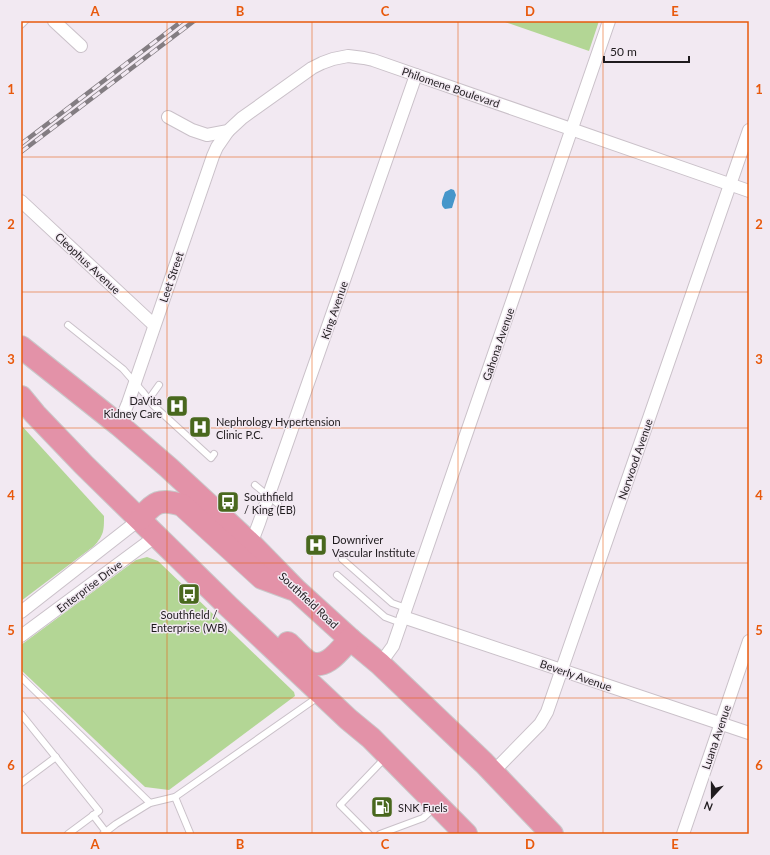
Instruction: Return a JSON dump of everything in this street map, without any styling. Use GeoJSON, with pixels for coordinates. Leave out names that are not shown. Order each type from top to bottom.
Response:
{"type":"FeatureCollection","features":[{"type":"Feature","properties":{"kind":"highway","name":"Southfield Road"},"geometry":{"type":"LineString","coordinates":[[21,338],[58,375]]}},
{"type":"Feature","properties":{"kind":"highway","name":"Southfield Road"},"geometry":{"type":"LineString","coordinates":[[21,347],[58,375],[169,468],[251,544],[296,590],[380,664],[493,772],[533,823],[552,834]]}},
{"type":"Feature","properties":{"kind":"highway"},"geometry":{"type":"LineString","coordinates":[[21,397],[28,408],[84,465],[228,606],[370,738],[466,834]]}},
{"type":"Feature","properties":{"kind":"highway"},"geometry":{"type":"LineString","coordinates":[[140,519],[153,504],[162,501],[182,505],[262,578],[296,590]]}},
{"type":"Feature","properties":{"kind":"highway"},"geometry":{"type":"LineString","coordinates":[[163,542],[208,569],[309,662],[319,664],[328,661],[350,639]]}},
{"type":"Feature","properties":{"kind":"highway"},"geometry":{"type":"LineString","coordinates":[[370,738],[397,755],[426,779],[480,834]]}},
{"type":"Feature","properties":{"kind":"street"},"geometry":{"type":"LineString","coordinates":[[54,21],[81,46]]}},
{"type":"Feature","properties":{"kind":"street","name":"Gahona Avenue"},"geometry":{"type":"LineString","coordinates":[[380,664],[393,646],[404,616],[609,21]]}},
{"type":"Feature","properties":{"kind":"street","name":"Philomene Boulevard"},"geometry":{"type":"LineString","coordinates":[[228,131],[242,118],[312,68],[333,59],[348,56],[364,58],[416,75],[749,191]]}},
{"type":"Feature","properties":{"kind":"street","name":"King Avenue"},"geometry":{"type":"LineString","coordinates":[[251,544],[416,75]]}},
{"type":"Feature","properties":{"kind":"street"},"geometry":{"type":"LineString","coordinates":[[168,117],[192,130],[207,135],[228,131]]}},
{"type":"Feature","properties":{"kind":"street","name":"Norwood Avenue"},"geometry":{"type":"LineString","coordinates":[[493,772],[544,720],[749,130]]}},
{"type":"Feature","properties":{"kind":"street","name":"Leet Street"},"geometry":{"type":"LineString","coordinates":[[119,425],[213,156],[217,147],[228,131]]}},
{"type":"Feature","properties":{"kind":"street","name":"Cleophus Avenue"},"geometry":{"type":"LineString","coordinates":[[21,201],[154,325]]}},
{"type":"Feature","properties":{"kind":"street","name":"Enterprise Drive"},"geometry":{"type":"LineString","coordinates":[[21,612],[140,519]]}},
{"type":"Feature","properties":{"kind":"street","name":"Enterprise Drive"},"geometry":{"type":"LineString","coordinates":[[21,636],[163,542]]}},
{"type":"Feature","properties":{"kind":"street","name":"Beverly Avenue"},"geometry":{"type":"LineString","coordinates":[[404,616],[749,733]]}},
{"type":"Feature","properties":{"kind":"street","name":"Luana Avenue"},"geometry":{"type":"LineString","coordinates":[[683,834],[749,641]]}},
{"type":"Feature","properties":{"kind":"lane"},"geometry":{"type":"LineString","coordinates":[[21,25],[25,21]]}},
{"type":"Feature","properties":{"kind":"lane"},"geometry":{"type":"LineString","coordinates":[[68,325],[123,369],[153,405],[211,458],[214,454]]}},
{"type":"Feature","properties":{"kind":"lane"},"geometry":{"type":"LineString","coordinates":[[149,399],[159,385]]}},
{"type":"Feature","properties":{"kind":"lane"},"geometry":{"type":"LineString","coordinates":[[255,485],[278,504]]}},
{"type":"Feature","properties":{"kind":"lane"},"geometry":{"type":"LineString","coordinates":[[342,559],[392,603],[404,616]]}},
{"type":"Feature","properties":{"kind":"lane"},"geometry":{"type":"LineString","coordinates":[[337,575],[385,617],[404,616]]}},
{"type":"Feature","properties":{"kind":"lane"},"geometry":{"type":"LineString","coordinates":[[21,677],[150,803]]}},
{"type":"Feature","properties":{"kind":"lane"},"geometry":{"type":"LineString","coordinates":[[21,687],[27,682]]}},
{"type":"Feature","properties":{"kind":"lane"},"geometry":{"type":"LineString","coordinates":[[93,815],[104,833],[150,803],[175,797],[322,695]]}},
{"type":"Feature","properties":{"kind":"lane"},"geometry":{"type":"LineString","coordinates":[[21,714],[99,811],[68,834]]}},
{"type":"Feature","properties":{"kind":"lane"},"geometry":{"type":"LineString","coordinates":[[369,834],[340,805],[388,756]]}},
{"type":"Feature","properties":{"kind":"lane"},"geometry":{"type":"LineString","coordinates":[[21,783],[56,757]]}},
{"type":"Feature","properties":{"kind":"lane"},"geometry":{"type":"LineString","coordinates":[[175,797],[190,834]]}},
{"type":"Feature","properties":{"kind":"lane"},"geometry":{"type":"LineString","coordinates":[[380,834],[423,818],[437,805]]}},
{"type":"Feature","properties":{"kind":"green space"},"geometry":{"type":"Polygon","coordinates":[[[502,21],[599,21],[589,51],[502,21]]]}},
{"type":"Feature","properties":{"kind":"green space"},"geometry":{"type":"Polygon","coordinates":[[[21,425],[104,516],[104,525],[100,539],[94,546],[21,601],[21,425]]]}},
{"type":"Feature","properties":{"kind":"green space"},"geometry":{"type":"Polygon","coordinates":[[[147,557],[158,561],[294,692],[295,696],[169,790],[145,787],[21,670],[21,645],[136,560],[147,557]]]}},
{"type":"Feature","properties":{"kind":"water"},"geometry":{"type":"Polygon","coordinates":[[[451,189],[454,190],[456,195],[452,208],[445,209],[442,206],[442,203],[445,192],[451,189]]]}},
{"type":"Feature","properties":{"kind":"railway"},"geometry":{"type":"LineString","coordinates":[[21,144],[182,21]]}},
{"type":"Feature","properties":{"kind":"railway"},"geometry":{"type":"LineString","coordinates":[[21,152],[194,21]]}},
{"type":"Feature","properties":{"kind":"place","name":"DaVita Kidney Care"},"geometry":{"type":"Point","coordinates":[177,406]}},
{"type":"Feature","properties":{"kind":"place","name":"Nephrology Hypertension Clinic P.C."},"geometry":{"type":"Point","coordinates":[200,427]}},
{"type":"Feature","properties":{"kind":"place","name":"Southfield / King (EB)"},"geometry":{"type":"Point","coordinates":[228,502]}},
{"type":"Feature","properties":{"kind":"place","name":"Downriver Vascular Institute"},"geometry":{"type":"Point","coordinates":[316,545]}},
{"type":"Feature","properties":{"kind":"place","name":"Southfield / Enterprise (WB)"},"geometry":{"type":"Point","coordinates":[189,594]}},
{"type":"Feature","properties":{"kind":"place","name":"SNK Fuels"},"geometry":{"type":"Point","coordinates":[382,807]}}]}
